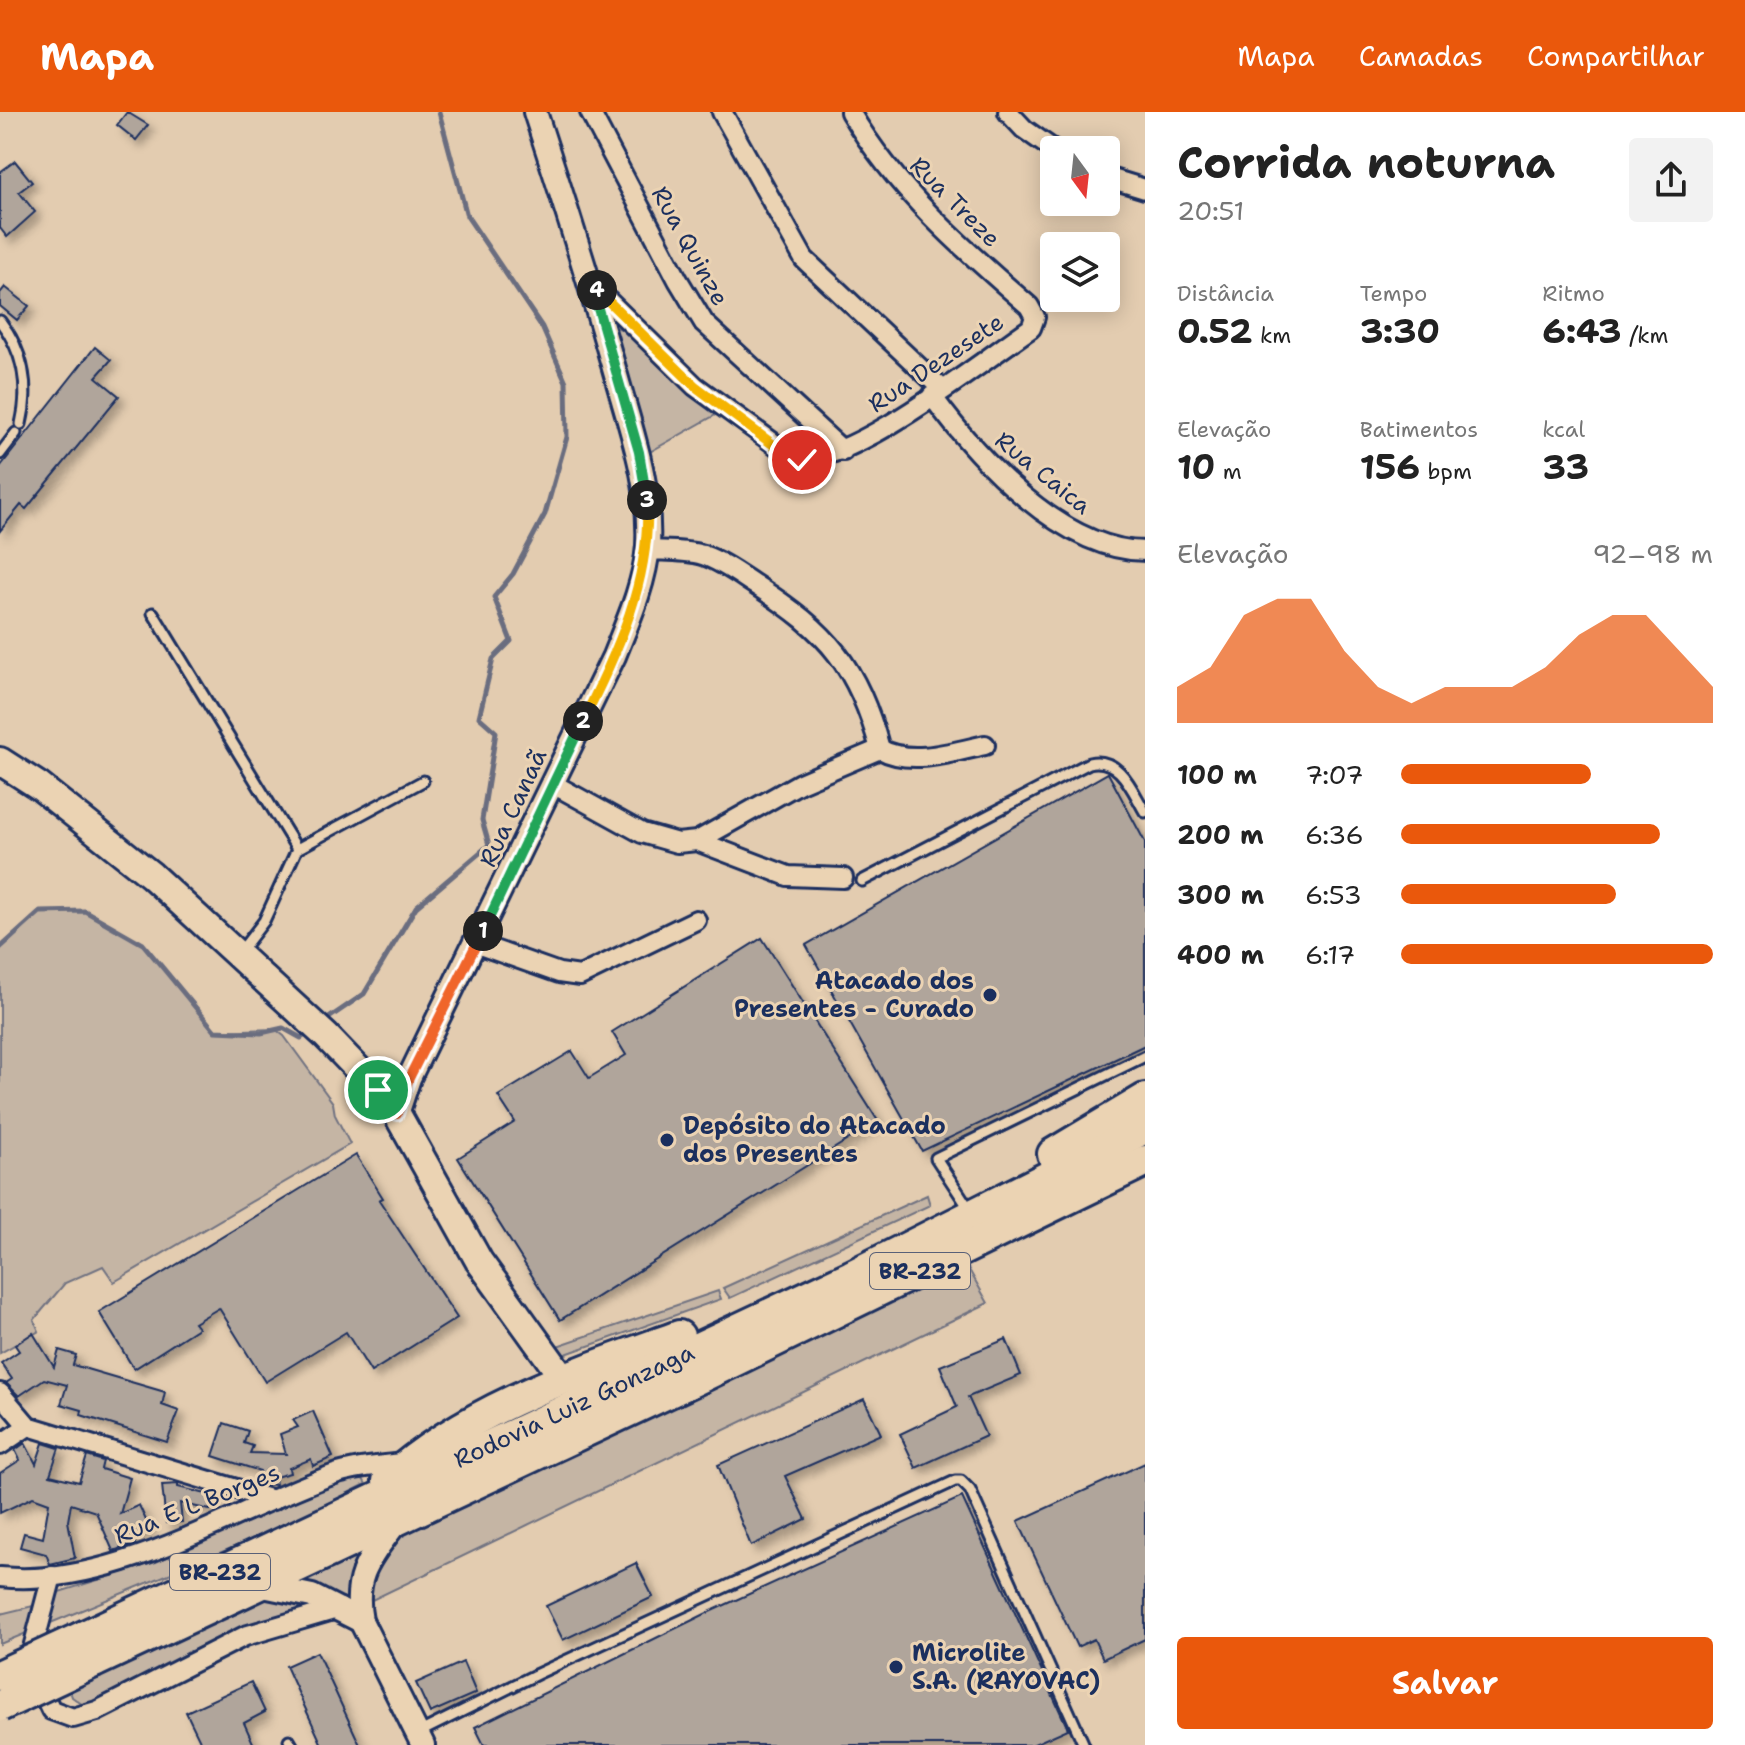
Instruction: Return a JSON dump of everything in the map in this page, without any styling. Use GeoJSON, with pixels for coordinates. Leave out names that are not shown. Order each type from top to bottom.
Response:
{"type":"FeatureCollection","features":[{"type":"Feature","properties":{"kind":"highway"},"geometry":{"type":"LineString","coordinates":[[943,1230],[968,1207],[1145,1099]]}},
{"type":"Feature","properties":{"kind":"highway","name":"Rodovia Luiz Gonzaga"},"geometry":{"type":"LineString","coordinates":[[0,1706],[88,1650],[359,1508],[851,1276],[1145,1128]]}},
{"type":"Feature","properties":{"kind":"highway","name":"Rodovia Luiz Gonzaga"},"geometry":{"type":"LineString","coordinates":[[0,1675],[88,1650],[263,1586],[1145,1161]]}},
{"type":"Feature","properties":{"kind":"highway"},"geometry":{"type":"LineString","coordinates":[[359,1508],[410,1462],[451,1435],[563,1378],[851,1276]]}},
{"type":"Feature","properties":{"kind":"main road"},"geometry":{"type":"LineString","coordinates":[[0,761],[97,830],[238,955],[317,1027],[397,1114],[479,1261],[563,1378]]}},
{"type":"Feature","properties":{"kind":"street","name":"Rua Canaã"},"geometry":{"type":"LineString","coordinates":[[397,1114],[409,1078],[477,944],[614,656],[635,603],[648,550],[647,484],[591,284],[535,112]]}},
{"type":"Feature","properties":{"kind":"street","name":"Rua Quinze"},"geometry":{"type":"LineString","coordinates":[[590,112],[678,280],[704,323],[843,451]]}},
{"type":"Feature","properties":{"kind":"street","name":"Rua Caica"},"geometry":{"type":"LineString","coordinates":[[722,112],[804,259],[937,392],[975,449],[1070,530],[1097,544],[1145,551]]}},
{"type":"Feature","properties":{"kind":"street","name":"Rua Treze"},"geometry":{"type":"LineString","coordinates":[[850,112],[867,141],[918,205],[1029,306],[1035,317]]}},
{"type":"Feature","properties":{"kind":"street"},"geometry":{"type":"LineString","coordinates":[[1008,112],[1040,140]]}},
{"type":"Feature","properties":{"kind":"street"},"geometry":{"type":"LineString","coordinates":[[1120,181],[1145,189]]}},
{"type":"Feature","properties":{"kind":"street","name":"Rua Dezesete"},"geometry":{"type":"LineString","coordinates":[[591,284],[695,386],[779,449],[802,460],[843,451],[888,426],[1031,328],[1035,317]]}},
{"type":"Feature","properties":{"kind":"street"},"geometry":{"type":"LineString","coordinates":[[648,550],[692,553],[713,559],[794,611],[820,632],[853,679],[873,723],[880,749]]}},
{"type":"Feature","properties":{"kind":"street"},"geometry":{"type":"LineString","coordinates":[[553,784],[642,833],[677,843],[697,841],[800,783],[880,749],[897,756],[940,755],[985,745]]}},
{"type":"Feature","properties":{"kind":"street"},"geometry":{"type":"LineString","coordinates":[[697,841],[788,876],[852,880]]}},
{"type":"Feature","properties":{"kind":"street"},"geometry":{"type":"LineString","coordinates":[[477,944],[559,973],[580,976],[696,920]]}},
{"type":"Feature","properties":{"kind":"street"},"geometry":{"type":"LineString","coordinates":[[0,1393],[28,1426],[273,1500]]}},
{"type":"Feature","properties":{"kind":"street"},"geometry":{"type":"LineString","coordinates":[[0,1445],[28,1426]]}},
{"type":"Feature","properties":{"kind":"street","name":"Rua E L Borges"},"geometry":{"type":"LineString","coordinates":[[0,1577],[84,1572],[158,1547],[338,1473],[410,1462]]}},
{"type":"Feature","properties":{"kind":"street"},"geometry":{"type":"LineString","coordinates":[[399,1520],[360,1576],[357,1591],[361,1621],[420,1739]]}},
{"type":"Feature","properties":{"kind":"street"},"geometry":{"type":"LineString","coordinates":[[52,1576],[29,1663],[51,1710],[73,1718],[111,1704],[245,1636],[340,1608]]}},
{"type":"Feature","properties":{"kind":"street"},"geometry":{"type":"LineString","coordinates":[[263,1586],[312,1596],[361,1621]]}},
{"type":"Feature","properties":{"kind":"lane"},"geometry":{"type":"LineString","coordinates":[[0,321],[11,337],[25,373],[25,405],[18,428],[0,454]]}},
{"type":"Feature","properties":{"kind":"lane"},"geometry":{"type":"LineString","coordinates":[[153,613],[297,849]]}},
{"type":"Feature","properties":{"kind":"lane"},"geometry":{"type":"LineString","coordinates":[[852,880],[1089,763],[1101,760],[1113,765],[1123,775],[1145,812]]}},
{"type":"Feature","properties":{"kind":"lane"},"geometry":{"type":"LineString","coordinates":[[238,955],[264,921],[297,849],[423,781]]}},
{"type":"Feature","properties":{"kind":"lane"},"geometry":{"type":"LineString","coordinates":[[968,1207],[936,1158],[1145,1056]]}},
{"type":"Feature","properties":{"kind":"lane"},"geometry":{"type":"LineString","coordinates":[[420,1739],[537,1674],[955,1481],[961,1481],[970,1490],[1084,1745]]}},
{"type":"Feature","properties":{"kind":"shaded area"},"geometry":{"type":"Polygon","coordinates":[[[611,328],[627,331],[717,414],[646,454],[611,328]]]}},
{"type":"Feature","properties":{"kind":"shaded area"},"geometry":{"type":"Polygon","coordinates":[[[85,911],[143,944],[214,1031],[275,1029],[284,1036],[333,1103],[335,1115],[350,1144],[114,1282],[103,1266],[65,1283],[34,1320],[39,1331],[0,1353],[0,948],[40,912],[85,911]]]}},
{"type":"Feature","properties":{"kind":"shaded area"},"geometry":{"type":"Polygon","coordinates":[[[927,1195],[930,1205],[730,1298],[723,1288],[927,1195]]]}},
{"type":"Feature","properties":{"kind":"shaded area"},"geometry":{"type":"Polygon","coordinates":[[[964,1261],[988,1303],[372,1600],[373,1578],[380,1560],[408,1530],[964,1261]]]}},
{"type":"Feature","properties":{"kind":"shaded area"},"geometry":{"type":"Polygon","coordinates":[[[718,1291],[721,1299],[563,1355],[557,1346],[718,1291]]]}},
{"type":"Feature","properties":{"kind":"shaded area"},"geometry":{"type":"Polygon","coordinates":[[[360,1474],[366,1484],[275,1530],[0,1644],[0,1614],[54,1601],[59,1592],[156,1562],[313,1490],[360,1474]]]}},
{"type":"Feature","properties":{"kind":"shaded area"},"geometry":{"type":"Polygon","coordinates":[[[379,1539],[351,1568],[351,1610],[334,1594],[285,1584],[379,1539]]]}},
{"type":"Feature","properties":{"kind":"shaded area"},"geometry":{"type":"Polygon","coordinates":[[[280,1594],[327,1606],[90,1710],[72,1697],[69,1688],[256,1598],[280,1594]]]}},
{"type":"Feature","properties":{"kind":"building"},"geometry":{"type":"Polygon","coordinates":[[[127,112],[148,125],[136,140],[117,125],[127,112]]]}},
{"type":"Feature","properties":{"kind":"building"},"geometry":{"type":"Polygon","coordinates":[[[15,161],[32,182],[19,192],[35,212],[7,237],[0,228],[0,172],[15,161]]]}},
{"type":"Feature","properties":{"kind":"building"},"geometry":{"type":"Polygon","coordinates":[[[5,287],[29,306],[17,320],[0,306],[0,293],[5,287]]]}},
{"type":"Feature","properties":{"kind":"building"},"geometry":{"type":"Polygon","coordinates":[[[95,347],[111,360],[96,377],[119,396],[26,509],[21,505],[0,531],[0,467],[95,347]]]}},
{"type":"Feature","properties":{"kind":"building","name":"Atacado dos Presentes - Curado"},"geometry":{"type":"Polygon","coordinates":[[[1108,773],[1145,842],[1145,1045],[922,1151],[806,945],[1108,773]]]}},
{"type":"Feature","properties":{"kind":"building","name":"Depósito do Atacado dos Presentes"},"geometry":{"type":"Polygon","coordinates":[[[762,938],[878,1121],[560,1320],[458,1158],[515,1122],[498,1096],[572,1051],[589,1078],[626,1055],[612,1032],[762,938]]]}},
{"type":"Feature","properties":{"kind":"building"},"geometry":{"type":"Polygon","coordinates":[[[356,1155],[383,1198],[379,1200],[457,1318],[371,1372],[346,1332],[265,1382],[219,1308],[194,1323],[198,1328],[134,1369],[99,1312],[356,1155]]]}},
{"type":"Feature","properties":{"kind":"building"},"geometry":{"type":"Polygon","coordinates":[[[33,1333],[54,1367],[59,1350],[76,1355],[73,1365],[165,1392],[162,1405],[179,1411],[167,1442],[81,1415],[82,1410],[61,1404],[67,1385],[44,1379],[19,1396],[6,1383],[12,1379],[1,1363],[19,1351],[15,1345],[33,1333]]]}},
{"type":"Feature","properties":{"kind":"building"},"geometry":{"type":"Polygon","coordinates":[[[1006,1339],[1021,1375],[968,1397],[986,1436],[916,1468],[900,1434],[957,1407],[940,1366],[1006,1339]]]}},
{"type":"Feature","properties":{"kind":"building"},"geometry":{"type":"Polygon","coordinates":[[[864,1399],[881,1434],[785,1476],[806,1519],[751,1546],[718,1465],[864,1399]]]}},
{"type":"Feature","properties":{"kind":"building"},"geometry":{"type":"Polygon","coordinates":[[[313,1411],[333,1457],[313,1466],[311,1459],[289,1468],[290,1473],[275,1477],[276,1485],[259,1483],[260,1471],[213,1456],[224,1423],[248,1431],[244,1443],[253,1446],[250,1453],[286,1454],[280,1434],[298,1427],[293,1420],[313,1411]]]}},
{"type":"Feature","properties":{"kind":"building"},"geometry":{"type":"Polygon","coordinates":[[[25,1443],[36,1464],[43,1443],[59,1448],[50,1475],[79,1482],[87,1456],[103,1461],[101,1469],[130,1478],[120,1514],[139,1505],[150,1529],[131,1537],[135,1544],[113,1551],[96,1512],[71,1504],[68,1521],[75,1558],[50,1564],[46,1554],[20,1547],[24,1533],[43,1538],[49,1503],[33,1497],[0,1513],[0,1473],[20,1460],[15,1450],[25,1443]]]}},
{"type":"Feature","properties":{"kind":"building"},"geometry":{"type":"Polygon","coordinates":[[[1145,1463],[1145,1639],[1103,1659],[1094,1639],[1077,1647],[1018,1521],[1145,1463]]]}},
{"type":"Feature","properties":{"kind":"building"},"geometry":{"type":"Polygon","coordinates":[[[178,1484],[178,1487],[214,1496],[210,1510],[180,1503],[182,1522],[166,1523],[162,1485],[178,1484]]]}},
{"type":"Feature","properties":{"kind":"building","name":"Microlite S.A. (RAYOVAC)"},"geometry":{"type":"Polygon","coordinates":[[[962,1497],[1068,1729],[1032,1745],[484,1745],[475,1727],[705,1614],[962,1497]]]}},
{"type":"Feature","properties":{"kind":"building"},"geometry":{"type":"Polygon","coordinates":[[[636,1563],[653,1597],[563,1640],[546,1606],[636,1563]]]}},
{"type":"Feature","properties":{"kind":"building"},"geometry":{"type":"Polygon","coordinates":[[[317,1652],[360,1745],[322,1745],[286,1666],[317,1652]]]}},
{"type":"Feature","properties":{"kind":"building"},"geometry":{"type":"Polygon","coordinates":[[[463,1662],[476,1693],[430,1713],[416,1683],[463,1662]]]}},
{"type":"Feature","properties":{"kind":"building"},"geometry":{"type":"Polygon","coordinates":[[[251,1682],[265,1712],[244,1723],[254,1745],[202,1745],[186,1712],[251,1682]]]}},
{"type":"Feature","properties":{"kind":"waterway"},"geometry":{"type":"LineString","coordinates":[[323,1022],[364,994],[416,907],[489,845],[482,820],[496,732],[479,717],[493,659],[511,641],[494,597],[513,574],[545,514],[567,437],[566,382],[542,327],[467,216],[439,112]]}},
{"type":"Feature","properties":{"kind":"waterway"},"geometry":{"type":"LineString","coordinates":[[0,948],[40,912],[85,911],[143,944],[215,1031],[261,1033],[283,1028],[301,1038],[308,1033]]}},
{"type":"Feature","properties":{"kind":"place","name":"Atacado dos Presentes - Curado"},"geometry":{"type":"Point","coordinates":[990,995]}},
{"type":"Feature","properties":{"kind":"place","name":"Depósito do Atacado dos Presentes"},"geometry":{"type":"Point","coordinates":[667,1140]}},
{"type":"Feature","properties":{"kind":"place","name":"Microlite S.A. (RAYOVAC)"},"geometry":{"type":"Point","coordinates":[896,1667]}},
{"type":"Feature","properties":{"kind":"route"},"geometry":{"type":"LineString","coordinates":[[378,1090],[397,1114],[409,1078],[477,944],[614,656],[635,603],[648,550],[647,484],[591,284],[695,386],[779,449],[802,460]]}}]}
